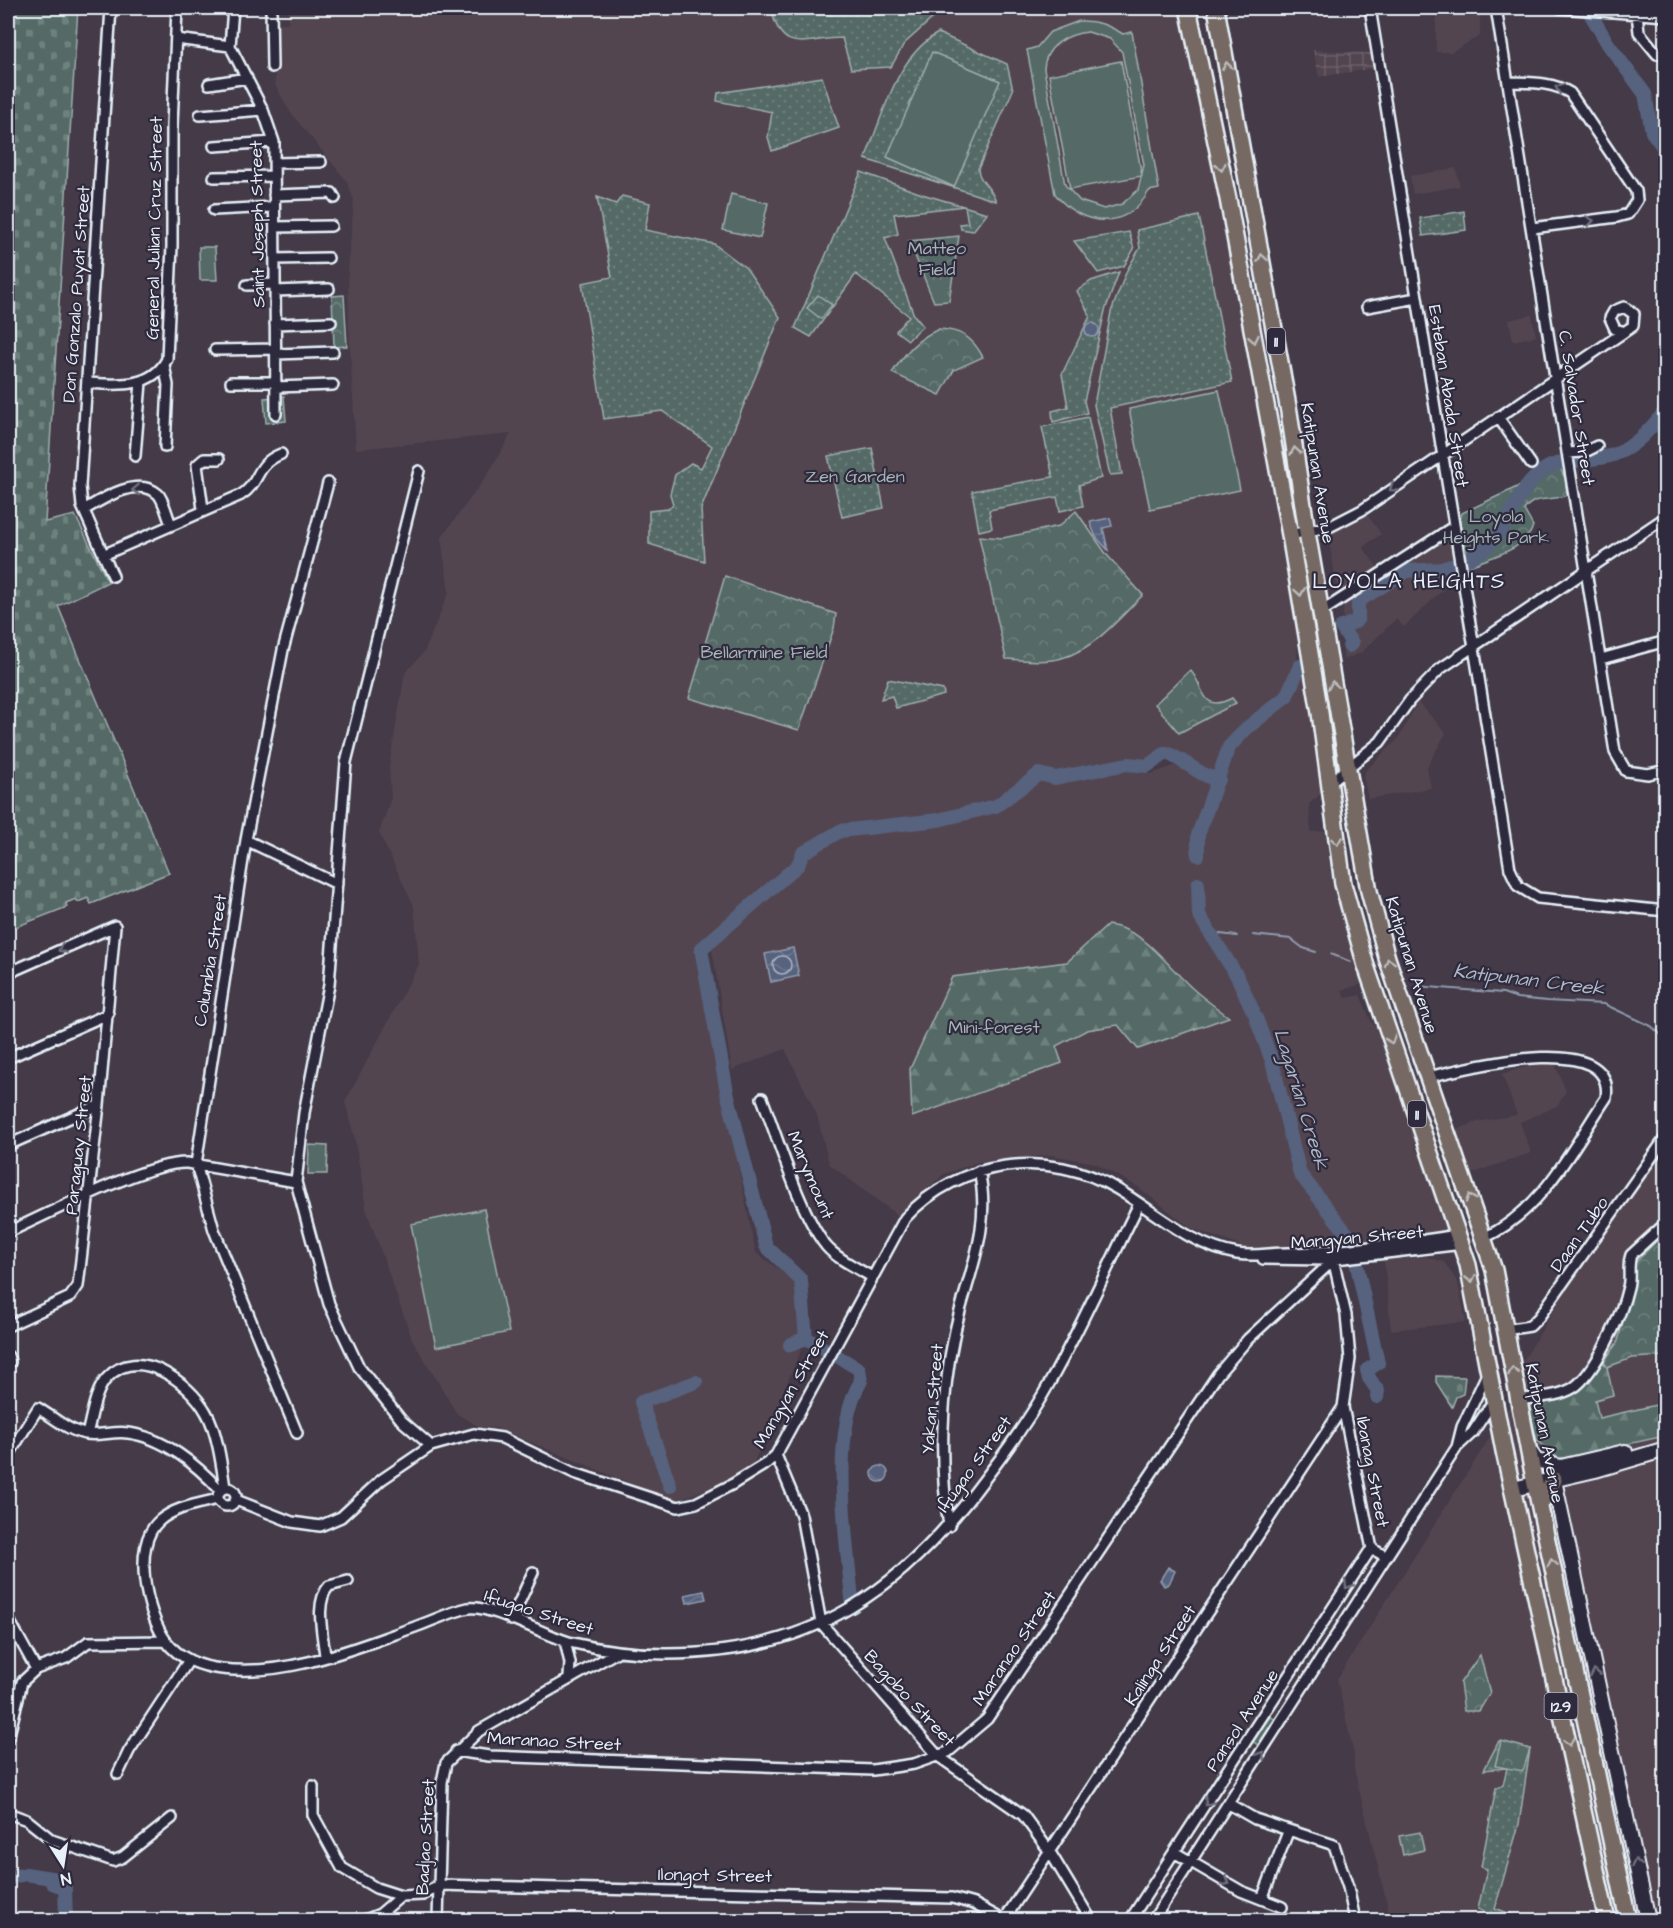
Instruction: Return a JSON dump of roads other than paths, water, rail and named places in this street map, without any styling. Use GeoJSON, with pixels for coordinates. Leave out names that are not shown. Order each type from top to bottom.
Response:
{"type":"FeatureCollection","features":[{"type":"Feature","properties":{"kind":"main road","name":"Katipunan Avenue"},"geometry":{"type":"LineString","coordinates":[[1188,8],[1195,49],[1200,58]]}},
{"type":"Feature","properties":{"kind":"main road","name":"Katipunan Avenue"},"geometry":{"type":"LineString","coordinates":[[1197,8],[1201,38],[1200,58],[1290,535],[1348,905],[1369,975],[1461,1240],[1479,1315],[1513,1489],[1607,1920]]}},
{"type":"Feature","properties":{"kind":"main road","name":"Katipunan Avenue"},"geometry":{"type":"LineString","coordinates":[[1216,8],[1289,412],[1307,532],[1369,891],[1387,958],[1494,1270],[1534,1480],[1629,1920]]}},
{"type":"Feature","properties":{"kind":"main road"},"geometry":{"type":"LineString","coordinates":[[1479,1315],[1491,1341],[1517,1477],[1523,1483],[1534,1480]]}},
{"type":"Feature","properties":{"kind":"main road"},"geometry":{"type":"LineString","coordinates":[[1540,1505],[1554,1480]]}},
{"type":"Feature","properties":{"kind":"main road"},"geometry":{"type":"LineString","coordinates":[[1543,1623],[1564,1620]]}},
{"type":"Feature","properties":{"kind":"main road"},"geometry":{"type":"LineString","coordinates":[[1586,1818],[1606,1815]]}},
{"type":"Feature","properties":{"kind":"street","name":"Don Gonzalo Puyat Street"},"geometry":{"type":"LineString","coordinates":[[111,8],[81,471],[84,510],[113,576]]}},
{"type":"Feature","properties":{"kind":"street","name":"General Julian Cruz Street"},"geometry":{"type":"LineString","coordinates":[[141,382],[164,365],[169,345],[177,8]]}},
{"type":"Feature","properties":{"kind":"street"},"geometry":{"type":"LineString","coordinates":[[176,39],[230,46],[233,8]]}},
{"type":"Feature","properties":{"kind":"street"},"geometry":{"type":"LineString","coordinates":[[271,8],[273,67]]}},
{"type":"Feature","properties":{"kind":"street","name":"Esteban Abada Street"},"geometry":{"type":"LineString","coordinates":[[1370,8],[1510,869],[1518,886],[1527,893],[1550,901],[1665,911]]}},
{"type":"Feature","properties":{"kind":"street","name":"C. Salvador Street"},"geometry":{"type":"LineString","coordinates":[[1497,8],[1615,752],[1621,766],[1636,774],[1665,770]]}},
{"type":"Feature","properties":{"kind":"street"},"geometry":{"type":"LineString","coordinates":[[1560,8],[1665,14]]}},
{"type":"Feature","properties":{"kind":"street"},"geometry":{"type":"LineString","coordinates":[[1659,8],[1665,14]]}},
{"type":"Feature","properties":{"kind":"street"},"geometry":{"type":"LineString","coordinates":[[1637,13],[1640,32],[1656,54]]}},
{"type":"Feature","properties":{"kind":"street","name":"Saint Joseph Street"},"geometry":{"type":"LineString","coordinates":[[230,46],[263,110],[274,142],[276,414]]}},
{"type":"Feature","properties":{"kind":"street"},"geometry":{"type":"LineString","coordinates":[[209,84],[247,78]]}},
{"type":"Feature","properties":{"kind":"street"},"geometry":{"type":"LineString","coordinates":[[1508,82],[1560,86],[1570,93],[1636,191],[1638,200],[1628,214],[1617,217],[1532,228]]}},
{"type":"Feature","properties":{"kind":"street"},"geometry":{"type":"LineString","coordinates":[[200,114],[263,110]]}},
{"type":"Feature","properties":{"kind":"street"},"geometry":{"type":"LineString","coordinates":[[214,146],[274,142]]}},
{"type":"Feature","properties":{"kind":"street"},"geometry":{"type":"LineString","coordinates":[[274,163],[321,162]]}},
{"type":"Feature","properties":{"kind":"street"},"geometry":{"type":"LineString","coordinates":[[214,177],[274,176]]}},
{"type":"Feature","properties":{"kind":"street"},"geometry":{"type":"LineString","coordinates":[[274,195],[332,193],[335,198]]}},
{"type":"Feature","properties":{"kind":"street"},"geometry":{"type":"LineString","coordinates":[[214,210],[274,207]]}},
{"type":"Feature","properties":{"kind":"street"},"geometry":{"type":"LineString","coordinates":[[275,227],[331,226]]}},
{"type":"Feature","properties":{"kind":"street"},"geometry":{"type":"LineString","coordinates":[[275,260],[328,258]]}},
{"type":"Feature","properties":{"kind":"street"},"geometry":{"type":"LineString","coordinates":[[247,285],[329,289]]}},
{"type":"Feature","properties":{"kind":"street"},"geometry":{"type":"LineString","coordinates":[[1367,307],[1417,298]]}},
{"type":"Feature","properties":{"kind":"street"},"geometry":{"type":"LineString","coordinates":[[275,324],[331,321]]}},
{"type":"Feature","properties":{"kind":"street"},"geometry":{"type":"LineString","coordinates":[[1290,535],[1331,526],[1354,515],[1556,377],[1594,355],[1622,332]]}},
{"type":"Feature","properties":{"kind":"street"},"geometry":{"type":"LineString","coordinates":[[215,351],[333,352]]}},
{"type":"Feature","properties":{"kind":"street"},"geometry":{"type":"LineString","coordinates":[[164,365],[168,385],[165,447]]}},
{"type":"Feature","properties":{"kind":"street"},"geometry":{"type":"LineString","coordinates":[[88,383],[125,385],[141,382],[135,456]]}},
{"type":"Feature","properties":{"kind":"street"},"geometry":{"type":"LineString","coordinates":[[231,382],[333,385]]}},
{"type":"Feature","properties":{"kind":"street"},"geometry":{"type":"LineString","coordinates":[[1498,417],[1531,464]]}},
{"type":"Feature","properties":{"kind":"street"},"geometry":{"type":"LineString","coordinates":[[1568,459],[1597,446]]}},
{"type":"Feature","properties":{"kind":"street"},"geometry":{"type":"LineString","coordinates":[[103,555],[246,492],[265,462],[281,454]]}},
{"type":"Feature","properties":{"kind":"street"},"geometry":{"type":"LineString","coordinates":[[203,510],[197,465],[207,458],[219,459]]}},
{"type":"Feature","properties":{"kind":"street"},"geometry":{"type":"LineString","coordinates":[[419,471],[346,762],[329,985],[304,1113],[296,1182],[329,1304],[359,1366],[402,1421],[431,1446]]}},
{"type":"Feature","properties":{"kind":"street","name":"Columbia Street"},"geometry":{"type":"LineString","coordinates":[[297,1433],[214,1230],[195,1164],[246,840],[283,650],[328,483]]}},
{"type":"Feature","properties":{"kind":"street"},"geometry":{"type":"LineString","coordinates":[[84,510],[113,493],[130,489],[150,489],[159,495],[171,524]]}},
{"type":"Feature","properties":{"kind":"street"},"geometry":{"type":"LineString","coordinates":[[1329,783],[1380,742],[1424,684],[1474,644],[1665,517]]}},
{"type":"Feature","properties":{"kind":"street"},"geometry":{"type":"LineString","coordinates":[[1321,612],[1453,527]]}},
{"type":"Feature","properties":{"kind":"street"},"geometry":{"type":"LineString","coordinates":[[1601,659],[1665,641]]}},
{"type":"Feature","properties":{"kind":"street"},"geometry":{"type":"LineString","coordinates":[[246,840],[338,884]]}},
{"type":"Feature","properties":{"kind":"street","name":"Paraguay Street"},"geometry":{"type":"LineString","coordinates":[[8,973],[115,926],[80,1280],[70,1297],[8,1326]]}},
{"type":"Feature","properties":{"kind":"street"},"geometry":{"type":"LineString","coordinates":[[8,1058],[108,1014]]}},
{"type":"Feature","properties":{"kind":"street"},"geometry":{"type":"LineString","coordinates":[[1428,1077],[1486,1064],[1529,1059],[1573,1058],[1586,1061],[1597,1069],[1606,1087],[1606,1098],[1534,1203],[1505,1228],[1484,1238]]}},
{"type":"Feature","properties":{"kind":"street","name":"Marymount"},"geometry":{"type":"LineString","coordinates":[[762,1098],[803,1203],[820,1237],[831,1252],[872,1277]]}},
{"type":"Feature","properties":{"kind":"street"},"geometry":{"type":"LineString","coordinates":[[8,1145],[99,1105]]}},
{"type":"Feature","properties":{"kind":"street","name":"Daan Tubo"},"geometry":{"type":"LineString","coordinates":[[1505,1330],[1530,1326],[1539,1317],[1665,1137]]}},
{"type":"Feature","properties":{"kind":"street"},"geometry":{"type":"LineString","coordinates":[[8,1232],[159,1166],[179,1163],[195,1164],[296,1182]]}},
{"type":"Feature","properties":{"kind":"street","name":"Mangyan Street"},"geometry":{"type":"LineString","coordinates":[[236,1500],[292,1522],[320,1526],[341,1517],[381,1480],[431,1446],[474,1434],[502,1438],[574,1473],[678,1507],[696,1503],[733,1484],[776,1455],[905,1218],[913,1209],[944,1186],[979,1171],[1009,1165],[1037,1164],[1085,1173],[1190,1237],[1235,1254],[1333,1255],[1461,1240]]}},
{"type":"Feature","properties":{"kind":"street","name":"Yakan Street"},"geometry":{"type":"LineString","coordinates":[[949,1527],[942,1468],[950,1355],[977,1260],[981,1221],[979,1171]]}},
{"type":"Feature","properties":{"kind":"street","name":"Ifugao Street"},"geometry":{"type":"LineString","coordinates":[[236,1500],[226,1506],[221,1492],[171,1513],[156,1523],[150,1533],[144,1559],[145,1582],[150,1603],[166,1641],[189,1660],[224,1670],[284,1667],[325,1656],[466,1608],[487,1610],[565,1641],[617,1652],[694,1653],[745,1647],[821,1623],[854,1608],[909,1567],[949,1527],[1016,1438],[1050,1382],[1139,1204]]}},
{"type":"Feature","properties":{"kind":"street"},"geometry":{"type":"LineString","coordinates":[[1519,1400],[1571,1389],[1585,1376],[1606,1341],[1623,1305],[1628,1288],[1631,1255],[1665,1223]]}},
{"type":"Feature","properties":{"kind":"street","name":"Ibanag Street"},"geometry":{"type":"LineString","coordinates":[[1333,1255],[1346,1315],[1350,1359],[1343,1407],[1372,1549]]}},
{"type":"Feature","properties":{"kind":"street","name":"Maranao Street"},"geometry":{"type":"LineString","coordinates":[[456,1751],[489,1756],[873,1770],[914,1764],[948,1752],[987,1719],[1218,1374],[1248,1339],[1333,1255]]}},
{"type":"Feature","properties":{"kind":"street"},"geometry":{"type":"LineString","coordinates":[[87,1434],[100,1388],[106,1378],[124,1367],[139,1365],[153,1367],[183,1384],[207,1413],[221,1492]]}},
{"type":"Feature","properties":{"kind":"street","name":"Pansol Avenue"},"geometry":{"type":"LineString","coordinates":[[1457,1447],[1462,1427],[1489,1370]]}},
{"type":"Feature","properties":{"kind":"street","name":"Pansol Avenue"},"geometry":{"type":"LineString","coordinates":[[1154,1920],[1385,1556],[1457,1447],[1473,1432],[1495,1398]]}},
{"type":"Feature","properties":{"kind":"street","name":"Kalinga Street"},"geometry":{"type":"LineString","coordinates":[[1004,1920],[1343,1407]]}},
{"type":"Feature","properties":{"kind":"street"},"geometry":{"type":"LineString","coordinates":[[8,1456],[35,1409],[38,1408],[66,1426],[87,1434],[130,1433],[161,1445],[185,1459],[221,1492],[235,1492],[236,1500]]}},
{"type":"Feature","properties":{"kind":"street"},"geometry":{"type":"LineString","coordinates":[[1513,1489],[1534,1480],[1554,1480],[1665,1447]]}},
{"type":"Feature","properties":{"kind":"street"},"geometry":{"type":"LineString","coordinates":[[1528,1449],[1536,1461],[1561,1467],[1665,1447]]}},
{"type":"Feature","properties":{"kind":"street"},"geometry":{"type":"LineString","coordinates":[[776,1455],[801,1515],[821,1623]]}},
{"type":"Feature","properties":{"kind":"street","name":"Katipunan Avenue"},"geometry":{"type":"LineString","coordinates":[[1554,1480],[1648,1920]]}},
{"type":"Feature","properties":{"kind":"street"},"geometry":{"type":"LineString","coordinates":[[1372,1549],[1385,1556]]}},
{"type":"Feature","properties":{"kind":"street","name":"Pansol Avenue"},"geometry":{"type":"LineString","coordinates":[[1130,1920],[1372,1549]]}},
{"type":"Feature","properties":{"kind":"street"},"geometry":{"type":"LineString","coordinates":[[511,1620],[533,1572]]}},
{"type":"Feature","properties":{"kind":"street"},"geometry":{"type":"LineString","coordinates":[[325,1656],[321,1611],[323,1595],[329,1586],[348,1581]]}},
{"type":"Feature","properties":{"kind":"street"},"geometry":{"type":"LineString","coordinates":[[8,1618],[36,1669]]}},
{"type":"Feature","properties":{"kind":"street","name":"Bagobo Street"},"geometry":{"type":"LineString","coordinates":[[821,1623],[938,1756],[1023,1815],[1050,1852],[1091,1920]]}},
{"type":"Feature","properties":{"kind":"street"},"geometry":{"type":"LineString","coordinates":[[8,1739],[22,1682],[36,1669],[66,1658],[88,1642],[166,1641]]}},
{"type":"Feature","properties":{"kind":"street"},"geometry":{"type":"LineString","coordinates":[[565,1641],[570,1663],[569,1677]]}},
{"type":"Feature","properties":{"kind":"street","name":"Badjao Street"},"geometry":{"type":"LineString","coordinates":[[438,1920],[442,1782],[446,1763],[479,1731],[569,1677],[617,1652]]}},
{"type":"Feature","properties":{"kind":"street"},"geometry":{"type":"LineString","coordinates":[[118,1774],[129,1751],[189,1660]]}},
{"type":"Feature","properties":{"kind":"street"},"geometry":{"type":"LineString","coordinates":[[313,1786],[313,1815],[342,1868],[376,1888],[401,1896],[423,1895],[439,1885]]}},
{"type":"Feature","properties":{"kind":"street"},"geometry":{"type":"LineString","coordinates":[[1229,1804],[1255,1819],[1288,1832],[1334,1845],[1348,1887],[1355,1920]]}},
{"type":"Feature","properties":{"kind":"street"},"geometry":{"type":"LineString","coordinates":[[8,1813],[27,1820],[52,1839],[113,1861],[123,1857],[172,1818]]}},
{"type":"Feature","properties":{"kind":"street"},"geometry":{"type":"LineString","coordinates":[[1262,1899],[1288,1832]]}},
{"type":"Feature","properties":{"kind":"street"},"geometry":{"type":"LineString","coordinates":[[1174,1852],[1262,1899],[1282,1907]]}},
{"type":"Feature","properties":{"kind":"street","name":"Ilongot Street"},"geometry":{"type":"LineString","coordinates":[[439,1885],[952,1899],[974,1904],[1004,1920]]}},
{"type":"Feature","properties":{"kind":"street"},"geometry":{"type":"LineString","coordinates":[[423,1895],[438,1908]]}},
{"type":"Feature","properties":{"kind":"street"},"geometry":{"type":"LineString","coordinates":[[364,1920],[380,1914],[401,1896]]}},
{"type":"Feature","properties":{"kind":"water"},"geometry":{"type":"Polygon","coordinates":[[[1092,323],[1097,325],[1099,330],[1097,335],[1092,337],[1087,335],[1085,330],[1087,325],[1092,323]]]}},
{"type":"Feature","properties":{"kind":"water"},"geometry":{"type":"Polygon","coordinates":[[[1110,518],[1112,526],[1103,528],[1108,550],[1096,537],[1090,522],[1110,518]]]}},
{"type":"Feature","properties":{"kind":"water"},"geometry":{"type":"Polygon","coordinates":[[[793,948],[799,976],[771,982],[765,954],[793,948]]]}},
{"type":"Feature","properties":{"kind":"water"},"geometry":{"type":"Polygon","coordinates":[[[880,1466],[886,1468],[888,1474],[886,1480],[880,1482],[874,1480],[872,1474],[874,1468],[880,1466]]]}},
{"type":"Feature","properties":{"kind":"water"},"geometry":{"type":"Polygon","coordinates":[[[1168,1567],[1175,1571],[1169,1584],[1164,1586],[1160,1580],[1168,1567]]]}},
{"type":"Feature","properties":{"kind":"water"},"geometry":{"type":"Polygon","coordinates":[[[704,1591],[706,1599],[687,1603],[685,1595],[704,1591]]]}},
{"type":"Feature","properties":{"kind":"waterway","name":"Lagarian Creek"},"geometry":{"type":"LineString","coordinates":[[1587,8],[1608,44],[1645,94],[1652,132],[1666,151]]}},
{"type":"Feature","properties":{"kind":"waterway","name":"Lagarian Creek"},"geometry":{"type":"LineString","coordinates":[[1469,559],[1493,541],[1528,485],[1538,474],[1546,468],[1564,462],[1604,457],[1621,452],[1642,436],[1666,410]]}},
{"type":"Feature","properties":{"kind":"waterway","name":"Lagarian Creek"},"geometry":{"type":"LineString","coordinates":[[1349,646],[1352,643],[1341,627],[1355,622],[1358,618],[1358,601],[1407,571],[1442,569],[1451,566]]}},
{"type":"Feature","properties":{"kind":"waterway","name":"Lagarian Creek"},"geometry":{"type":"LineString","coordinates":[[1198,855],[1198,835],[1229,747],[1247,728],[1286,697],[1300,666]]}},
{"type":"Feature","properties":{"kind":"waterway"},"geometry":{"type":"LineString","coordinates":[[790,1345],[806,1338],[801,1280],[766,1246],[727,1092],[701,949],[798,865],[803,853],[840,831],[938,820],[996,806],[1039,774],[1055,778],[1128,764],[1147,766],[1166,753],[1214,779],[1219,779]]}},
{"type":"Feature","properties":{"kind":"waterway","name":"Lagarian Creek"},"geometry":{"type":"LineString","coordinates":[[1198,884],[1199,915],[1237,976],[1253,1011]]}},
{"type":"Feature","properties":{"kind":"waterway","name":"Katipunan Creek"},"geometry":{"type":"LineString","coordinates":[[1212,933],[1237,936]]}},
{"type":"Feature","properties":{"kind":"waterway","name":"Katipunan Creek"},"geometry":{"type":"LineString","coordinates":[[1253,935],[1291,939],[1303,948],[1316,952]]}},
{"type":"Feature","properties":{"kind":"waterway","name":"Katipunan Creek"},"geometry":{"type":"LineString","coordinates":[[1331,954],[1351,962]]}},
{"type":"Feature","properties":{"kind":"waterway","name":"Katipunan Creek"},"geometry":{"type":"LineString","coordinates":[[1416,986],[1503,993],[1517,998],[1547,1001],[1604,1004],[1651,1026],[1666,1039]]}},
{"type":"Feature","properties":{"kind":"waterway","name":"Lagarian Creek"},"geometry":{"type":"LineString","coordinates":[[1256,1018],[1272,1061],[1300,1174],[1348,1235],[1352,1249]]}},
{"type":"Feature","properties":{"kind":"waterway","name":"Lagarian Creek"},"geometry":{"type":"LineString","coordinates":[[1356,1261],[1378,1363],[1367,1370],[1369,1378],[1378,1391],[1377,1397]]}},
{"type":"Feature","properties":{"kind":"waterway"},"geometry":{"type":"LineString","coordinates":[[806,1338],[859,1369],[861,1381],[851,1403],[845,1429],[843,1459],[844,1523],[853,1607]]}},
{"type":"Feature","properties":{"kind":"waterway"},"geometry":{"type":"LineString","coordinates":[[670,1486],[641,1402],[696,1382]]}},
{"type":"Feature","properties":{"kind":"waterway","name":"Katipunan Creek"},"geometry":{"type":"LineString","coordinates":[[8,1878],[26,1874],[57,1879],[52,1883],[65,1888],[66,1920]]}},
{"type":"Feature","properties":{"kind":"district","name":"LOYOLA HEIGHTS"},"geometry":{"type":"Point","coordinates":[1409,581]}},
{"type":"Feature","properties":{"kind":"park label","name":"Matteo Field"},"geometry":{"type":"Point","coordinates":[937,258]}},
{"type":"Feature","properties":{"kind":"park label","name":"Zen Garden"},"geometry":{"type":"Point","coordinates":[855,476]}},
{"type":"Feature","properties":{"kind":"park label","name":"Loyola Heights Park"},"geometry":{"type":"Point","coordinates":[1496,526]}},
{"type":"Feature","properties":{"kind":"park label","name":"Bellarmine Field"},"geometry":{"type":"Point","coordinates":[764,652]}},
{"type":"Feature","properties":{"kind":"park label","name":"Mini-forest"},"geometry":{"type":"Point","coordinates":[994,1027]}}]}
